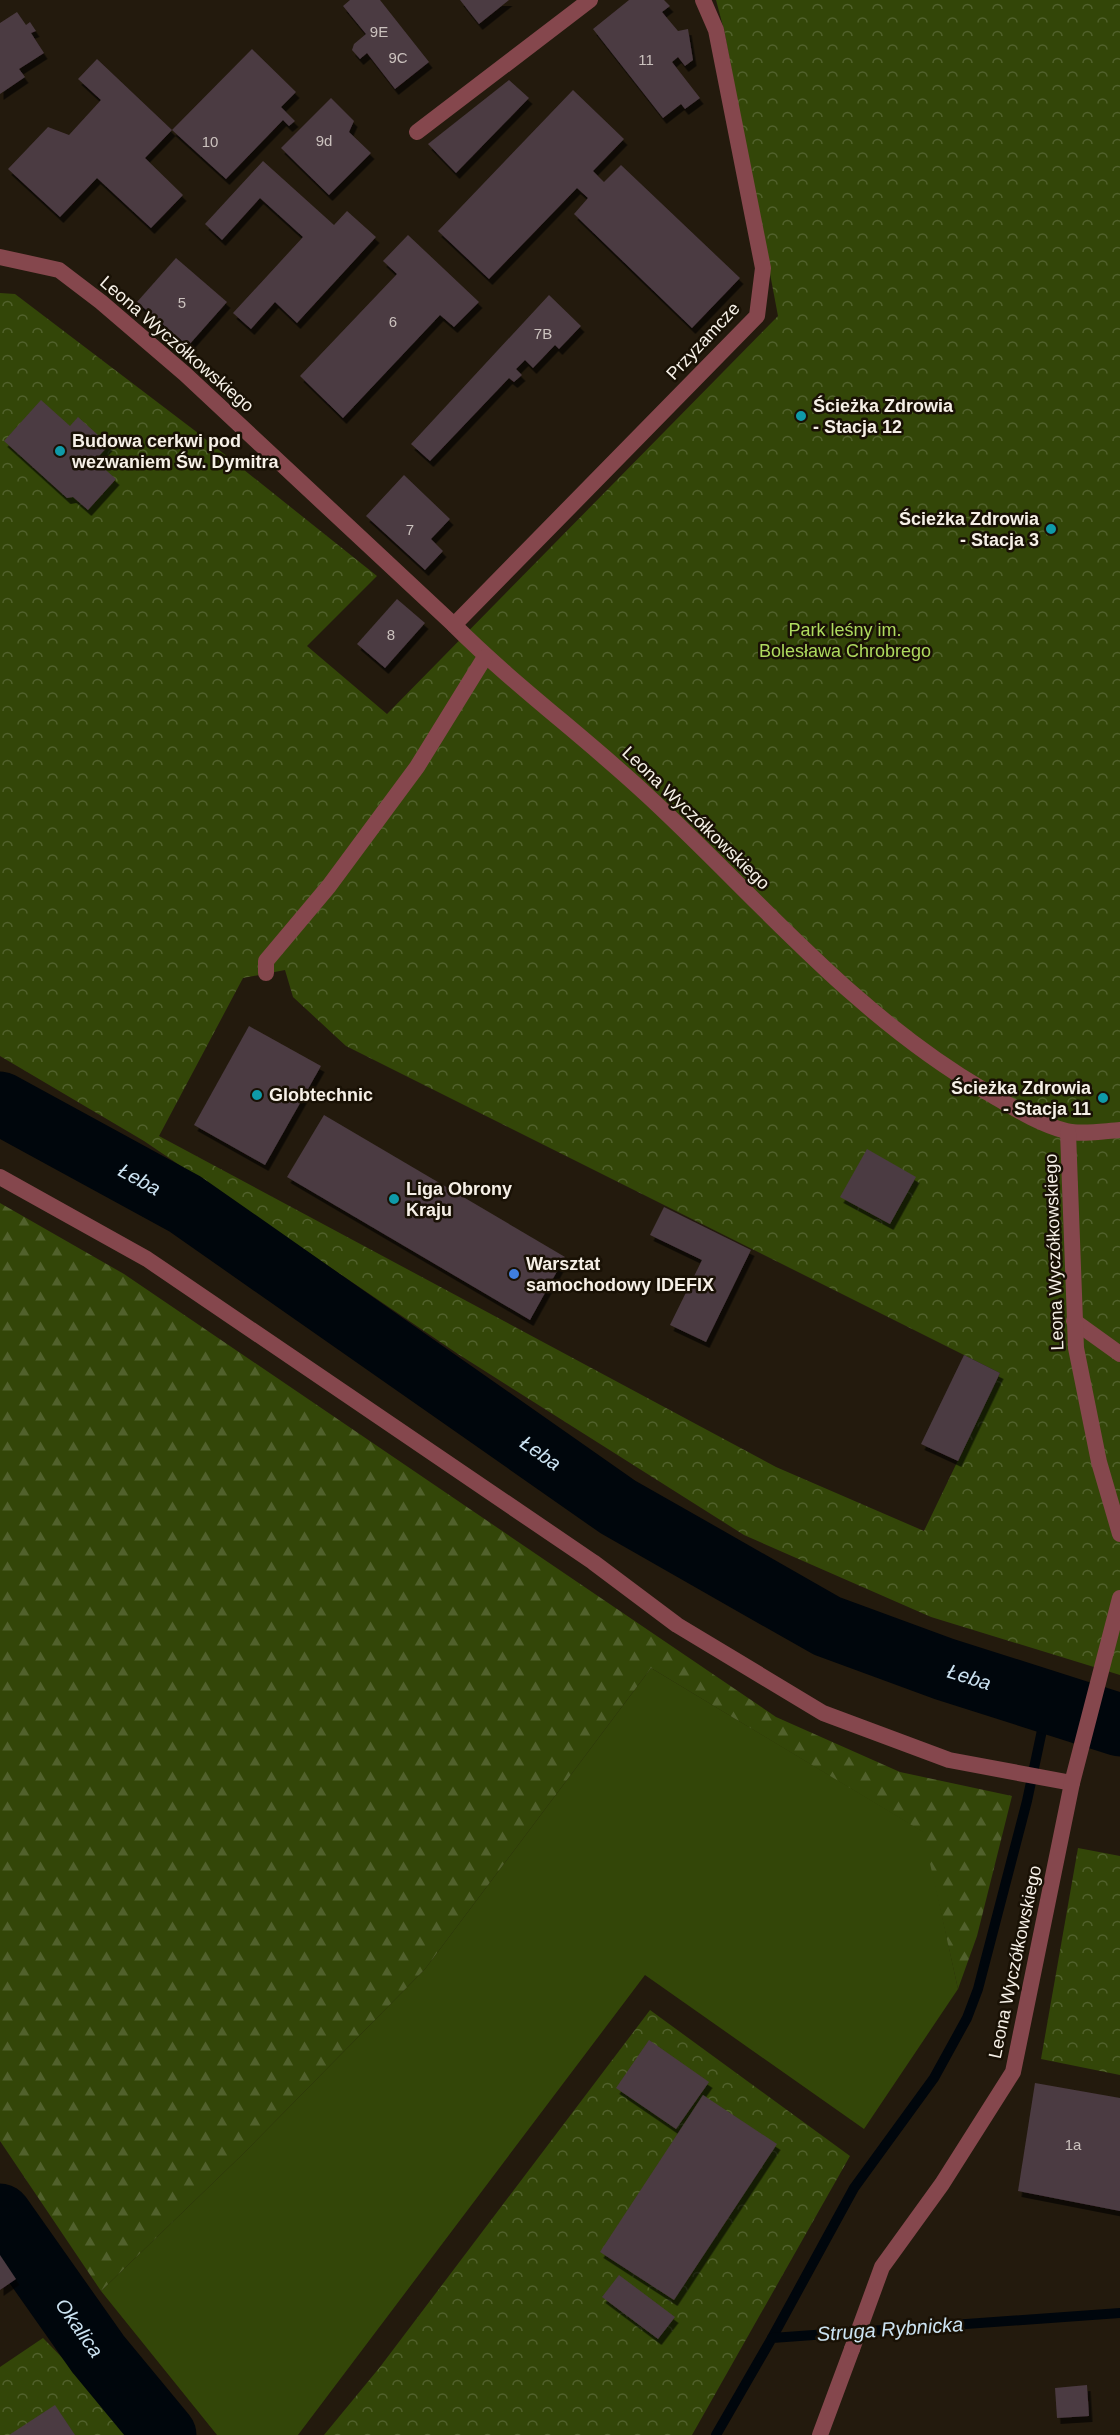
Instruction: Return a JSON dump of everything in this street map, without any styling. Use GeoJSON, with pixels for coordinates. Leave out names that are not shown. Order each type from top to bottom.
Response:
{"type":"FeatureCollection","features":[{"type":"Feature","properties":{"kind":"street"},"geometry":{"type":"LineString","coordinates":[[417,132],[590,0]]}},
{"type":"Feature","properties":{"kind":"street","name":"Przyzamcze"},"geometry":{"type":"LineString","coordinates":[[454,625],[757,316],[763,268],[716,30],[703,0]]}},
{"type":"Feature","properties":{"kind":"street","name":"Leona Wyczółkowskiego"},"geometry":{"type":"LineString","coordinates":[[0,257],[59,270],[101,302],[185,374],[454,625],[485,657],[648,795],[798,945],[864,1006],[940,1065],[1034,1119],[1068,1132],[1076,1348],[1099,1462],[1120,1534]]}},
{"type":"Feature","properties":{"kind":"street"},"geometry":{"type":"LineString","coordinates":[[266,973],[266,961],[329,886],[417,767],[485,657]]}},
{"type":"Feature","properties":{"kind":"street"},"geometry":{"type":"LineString","coordinates":[[1068,1132],[1120,1130]]}},
{"type":"Feature","properties":{"kind":"street"},"geometry":{"type":"LineString","coordinates":[[0,1177],[147,1258],[593,1562],[677,1625],[823,1713],[949,1760],[1072,1783]]}},
{"type":"Feature","properties":{"kind":"street"},"geometry":{"type":"LineString","coordinates":[[1074,1321],[1120,1354]]}},
{"type":"Feature","properties":{"kind":"street","name":"Leona Wyczółkowskiego"},"geometry":{"type":"LineString","coordinates":[[820,2435],[882,2267],[942,2184],[1013,2072],[1072,1783],[1120,1598]]}},
{"type":"Feature","properties":{"kind":"green space","name":"Park leśny im. Bolesława Chrobrego"},"geometry":{"type":"Polygon","coordinates":[[[716,0],[1120,0],[1120,1675],[931,1617],[744,1535],[458,1354],[144,1141],[0,1056],[0,293],[15,294],[194,430],[377,576],[307,646],[387,714],[778,316],[724,30],[716,0]],[[285,970],[243,978],[159,1136],[776,1467],[924,1531],[1000,1373],[346,1046],[293,997],[285,970]]]}},
{"type":"Feature","properties":{"kind":"green space"},"geometry":{"type":"Polygon","coordinates":[[[0,1203],[124,1274],[776,1717],[900,1772],[1012,1796],[977,1936],[958,1989],[923,1832],[651,1668],[425,1969],[246,2151],[101,2291],[0,2141],[0,1203]]]}},
{"type":"Feature","properties":{"kind":"green space"},"geometry":{"type":"Polygon","coordinates":[[[651,1668],[924,1832],[958,1989],[864,2129],[645,1975],[298,2435],[217,2435],[101,2291],[246,2151],[425,1969],[651,1668]]]}},
{"type":"Feature","properties":{"kind":"green space"},"geometry":{"type":"Polygon","coordinates":[[[1078,1848],[1120,1856],[1120,2075],[1041,2059],[1078,1848]]]}},
{"type":"Feature","properties":{"kind":"green space"},"geometry":{"type":"Polygon","coordinates":[[[650,2010],[850,2156],[692,2435],[324,2435],[380,2367],[650,2010]]]}},
{"type":"Feature","properties":{"kind":"green space"},"geometry":{"type":"Polygon","coordinates":[[[43,2338],[137,2435],[0,2435],[0,2367],[43,2338]]]}},
{"type":"Feature","properties":{"kind":"building"},"geometry":{"type":"Polygon","coordinates":[[[350,0],[380,0],[429,62],[395,89],[367,53],[360,59],[352,50],[354,44],[366,34],[343,6],[350,0]]]}},
{"type":"Feature","properties":{"kind":"building"},"geometry":{"type":"Polygon","coordinates":[[[460,0],[509,0],[479,24],[460,0]]]}},
{"type":"Feature","properties":{"kind":"building"},"geometry":{"type":"Polygon","coordinates":[[[629,0],[664,0],[670,6],[662,12],[678,31],[688,29],[693,60],[685,66],[678,57],[672,62],[700,98],[685,109],[681,104],[663,118],[593,29],[629,0]]]}},
{"type":"Feature","properties":{"kind":"building"},"geometry":{"type":"Polygon","coordinates":[[[17,12],[26,25],[30,22],[36,31],[31,33],[44,53],[19,69],[25,77],[0,94],[0,23],[17,12]]]}},
{"type":"Feature","properties":{"kind":"building"},"geometry":{"type":"Polygon","coordinates":[[[252,49],[296,92],[281,107],[295,121],[289,126],[283,120],[226,179],[172,130],[252,49]]]}},
{"type":"Feature","properties":{"kind":"building"},"geometry":{"type":"Polygon","coordinates":[[[97,59],[172,130],[145,158],[183,195],[151,228],[97,178],[60,217],[8,169],[48,127],[69,135],[101,100],[78,79],[97,59]]]}},
{"type":"Feature","properties":{"kind":"building"},"geometry":{"type":"Polygon","coordinates":[[[509,80],[529,98],[456,173],[428,144],[509,80]]]}},
{"type":"Feature","properties":{"kind":"building"},"geometry":{"type":"Polygon","coordinates":[[[573,90],[624,139],[593,171],[604,182],[621,165],[740,278],[692,328],[574,214],[588,198],[577,188],[489,279],[438,231],[573,90]]]}},
{"type":"Feature","properties":{"kind":"building"},"geometry":{"type":"Polygon","coordinates":[[[331,98],[354,121],[349,132],[371,153],[329,195],[281,148],[331,98]]]}},
{"type":"Feature","properties":{"kind":"building"},"geometry":{"type":"Polygon","coordinates":[[[263,161],[334,225],[347,211],[376,237],[297,323],[275,302],[251,329],[233,313],[303,237],[260,198],[222,240],[205,224],[263,161]]]}},
{"type":"Feature","properties":{"kind":"building"},"geometry":{"type":"Polygon","coordinates":[[[408,235],[479,302],[454,327],[440,315],[343,418],[300,376],[397,274],[383,261],[408,235]]]}},
{"type":"Feature","properties":{"kind":"building"},"geometry":{"type":"Polygon","coordinates":[[[176,258],[227,302],[188,346],[137,302],[176,258]]]}},
{"type":"Feature","properties":{"kind":"building"},"geometry":{"type":"Polygon","coordinates":[[[549,295],[581,326],[559,349],[555,345],[533,368],[525,360],[516,369],[522,375],[514,382],[509,378],[430,461],[411,444],[549,295]]]}},
{"type":"Feature","properties":{"kind":"building","name":"Budowa cerkwi pod wezwaniem Św. Dymitra"},"geometry":{"type":"Polygon","coordinates":[[[41,400],[70,426],[78,417],[109,445],[99,456],[103,460],[99,464],[116,479],[88,510],[73,497],[67,498],[4,441],[41,400]]]}},
{"type":"Feature","properties":{"kind":"building"},"geometry":{"type":"Polygon","coordinates":[[[404,475],[450,519],[431,539],[443,551],[425,570],[366,516],[404,475]]]}},
{"type":"Feature","properties":{"kind":"building"},"geometry":{"type":"Polygon","coordinates":[[[397,599],[425,623],[385,668],[357,644],[397,599]]]}},
{"type":"Feature","properties":{"kind":"building","name":"Globtechnic"},"geometry":{"type":"Polygon","coordinates":[[[249,1026],[321,1066],[265,1165],[194,1125],[249,1026]]]}},
{"type":"Feature","properties":{"kind":"building","name":"Liga Obrony Kraju"},"geometry":{"type":"Polygon","coordinates":[[[324,1115],[565,1257],[530,1320],[287,1177],[324,1115]]]}},
{"type":"Feature","properties":{"kind":"building"},"geometry":{"type":"Polygon","coordinates":[[[867,1149],[916,1177],[890,1224],[840,1197],[867,1149]]]}},
{"type":"Feature","properties":{"kind":"building"},"geometry":{"type":"Polygon","coordinates":[[[664,1207],[751,1250],[706,1342],[670,1325],[702,1260],[650,1235],[664,1207]]]}},
{"type":"Feature","properties":{"kind":"building"},"geometry":{"type":"Polygon","coordinates":[[[964,1355],[1000,1373],[958,1461],[921,1444],[964,1355]]]}},
{"type":"Feature","properties":{"kind":"building"},"geometry":{"type":"Polygon","coordinates":[[[649,2040],[709,2082],[676,2129],[616,2088],[649,2040]]]}},
{"type":"Feature","properties":{"kind":"building"},"geometry":{"type":"Polygon","coordinates":[[[1035,2083],[1120,2098],[1120,2211],[1018,2191],[1035,2083]]]}},
{"type":"Feature","properties":{"kind":"building"},"geometry":{"type":"Polygon","coordinates":[[[703,2095],[777,2144],[674,2300],[600,2252],[703,2095]]]}},
{"type":"Feature","properties":{"kind":"building"},"geometry":{"type":"Polygon","coordinates":[[[0,2255],[16,2279],[0,2290],[0,2255]]]}},
{"type":"Feature","properties":{"kind":"building"},"geometry":{"type":"Polygon","coordinates":[[[619,2275],[675,2317],[658,2339],[602,2297],[619,2275]]]}},
{"type":"Feature","properties":{"kind":"building"},"geometry":{"type":"Polygon","coordinates":[[[1087,2385],[1089,2416],[1057,2418],[1055,2388],[1087,2385]]]}},
{"type":"Feature","properties":{"kind":"building"},"geometry":{"type":"Polygon","coordinates":[[[55,2405],[75,2435],[9,2435],[55,2405]]]}},
{"type":"Feature","properties":{"kind":"waterway","name":"Łeba"},"geometry":{"type":"LineString","coordinates":[[0,1103],[185,1204],[618,1507],[827,1626],[944,1669],[1120,1725]]}},
{"type":"Feature","properties":{"kind":"waterway"},"geometry":{"type":"LineString","coordinates":[[772,2338],[854,2188],[934,2078],[967,2018],[978,1989],[1027,1801],[1048,1702]]}},
{"type":"Feature","properties":{"kind":"waterway","name":"Okalica"},"geometry":{"type":"LineString","coordinates":[[0,2215],[98,2354],[165,2435]]}},
{"type":"Feature","properties":{"kind":"waterway","name":"Struga Rybnicka"},"geometry":{"type":"LineString","coordinates":[[716,2435],[772,2338],[1120,2313]]}},
{"type":"Feature","properties":{"kind":"place","name":"Ścieżka Zdrowia - Stacja 12"},"geometry":{"type":"Point","coordinates":[801,416]}},
{"type":"Feature","properties":{"kind":"place","name":"Budowa cerkwi pod wezwaniem Św. Dymitra"},"geometry":{"type":"Point","coordinates":[60,451]}},
{"type":"Feature","properties":{"kind":"place","name":"Ścieżka Zdrowia - Stacja 3"},"geometry":{"type":"Point","coordinates":[1051,529]}},
{"type":"Feature","properties":{"kind":"place","name":"Globtechnic"},"geometry":{"type":"Point","coordinates":[257,1095]}},
{"type":"Feature","properties":{"kind":"place","name":"Ścieżka Zdrowia - Stacja 11"},"geometry":{"type":"Point","coordinates":[1103,1098]}},
{"type":"Feature","properties":{"kind":"place","name":"Liga Obrony Kraju"},"geometry":{"type":"Point","coordinates":[394,1199]}},
{"type":"Feature","properties":{"kind":"place","name":"Warsztat samochodowy IDEFIX"},"geometry":{"type":"Point","coordinates":[514,1274]}}]}
